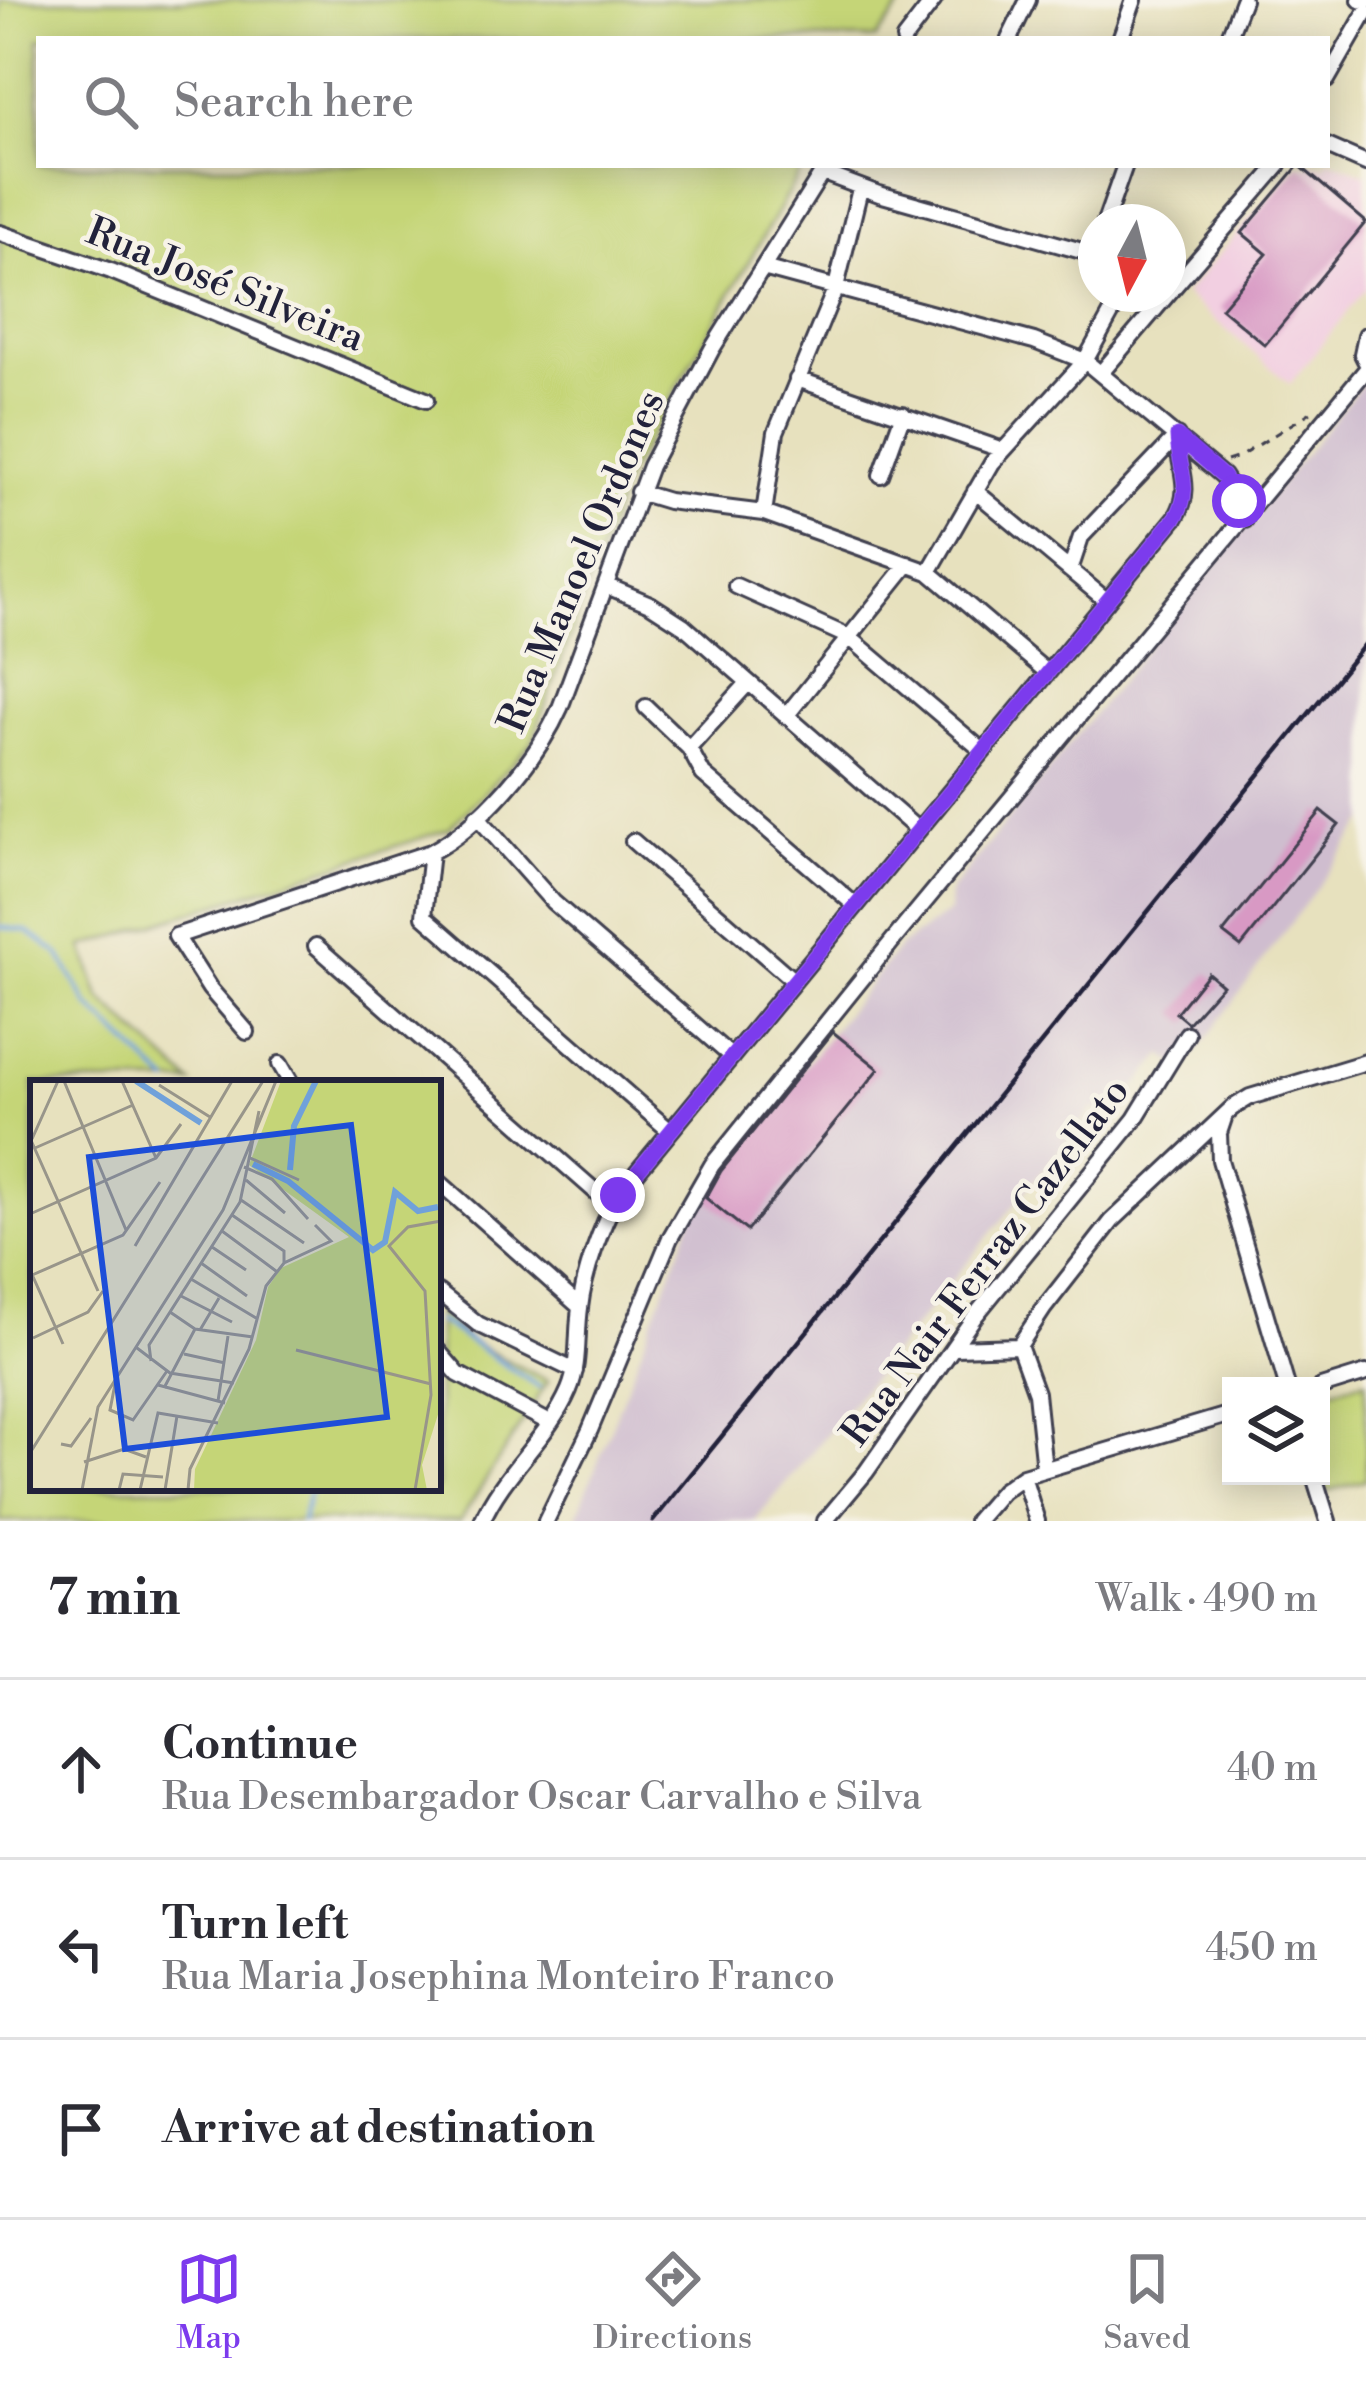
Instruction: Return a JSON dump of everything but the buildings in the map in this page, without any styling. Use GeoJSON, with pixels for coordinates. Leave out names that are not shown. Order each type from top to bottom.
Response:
{"type":"FeatureCollection","features":[{"type":"Feature","properties":{"kind":"street"},"geometry":{"type":"LineString","coordinates":[[906,36],[934,0]]}},
{"type":"Feature","properties":{"kind":"street"},"geometry":{"type":"LineString","coordinates":[[1010,36],[1028,0]]}},
{"type":"Feature","properties":{"kind":"street"},"geometry":{"type":"LineString","coordinates":[[1121,36],[1134,0]]}},
{"type":"Feature","properties":{"kind":"street"},"geometry":{"type":"LineString","coordinates":[[1229,36],[1243,0]]}},
{"type":"Feature","properties":{"kind":"street"},"geometry":{"type":"LineString","coordinates":[[1330,75],[1366,12]]}},
{"type":"Feature","properties":{"kind":"street"},"geometry":{"type":"LineString","coordinates":[[1330,147],[1366,163]]}},
{"type":"Feature","properties":{"kind":"street"},"geometry":{"type":"LineString","coordinates":[[1111,204],[1124,168]]}},
{"type":"Feature","properties":{"kind":"street"},"geometry":{"type":"LineString","coordinates":[[1186,273],[1276,168]]}},
{"type":"Feature","properties":{"kind":"street"},"geometry":{"type":"LineString","coordinates":[[825,169],[860,188],[1078,247]]}},
{"type":"Feature","properties":{"kind":"street","name":"Rua Manoel Ordones"},"geometry":{"type":"LineString","coordinates":[[248,1032],[210,988],[176,936],[431,852],[452,839],[526,765],[549,732],[607,586],[638,492],[712,349],[825,169]]}},
{"type":"Feature","properties":{"kind":"street"},"geometry":{"type":"LineString","coordinates":[[764,513],[776,433],[836,287],[860,188]]}},
{"type":"Feature","properties":{"kind":"street","name":"Rua José Silveira"},"geometry":{"type":"LineString","coordinates":[[0,232],[152,287],[426,400]]}},
{"type":"Feature","properties":{"kind":"street"},"geometry":{"type":"LineString","coordinates":[[763,268],[1034,341],[1084,361],[1214,467],[1233,489],[1245,520]]}},
{"type":"Feature","properties":{"kind":"street"},"geometry":{"type":"LineString","coordinates":[[929,572],[1003,450],[1084,361],[1112,312]]}},
{"type":"Feature","properties":{"kind":"street"},"geometry":{"type":"LineString","coordinates":[[1101,373],[1152,312]]}},
{"type":"Feature","properties":{"kind":"street"},"geometry":{"type":"LineString","coordinates":[[546,1521],[590,1430],[670,1238],[704,1176],[894,938],[1334,409],[1366,366],[1362,354],[1366,335]]}},
{"type":"Feature","properties":{"kind":"street"},"geometry":{"type":"LineString","coordinates":[[796,379],[1003,450]]}},
{"type":"Feature","properties":{"kind":"street"},"geometry":{"type":"LineString","coordinates":[[881,475],[903,414]]}},
{"type":"Feature","properties":{"kind":"street"},"geometry":{"type":"LineString","coordinates":[[1070,570],[1081,537],[1177,436]]}},
{"type":"Feature","properties":{"kind":"street"},"geometry":{"type":"LineString","coordinates":[[482,1521],[495,1495],[550,1423],[575,1371],[580,1307],[612,1206],[1183,506],[1187,488],[1177,456],[1177,436]]}},
{"type":"Feature","properties":{"kind":"street"},"geometry":{"type":"LineString","coordinates":[[976,491],[1107,601]]}},
{"type":"Feature","properties":{"kind":"street"},"geometry":{"type":"LineString","coordinates":[[638,492],[668,501],[764,513],[929,572],[1048,673]]}},
{"type":"Feature","properties":{"kind":"street"},"geometry":{"type":"LineString","coordinates":[[786,716],[908,564]]}},
{"type":"Feature","properties":{"kind":"street"},"geometry":{"type":"LineString","coordinates":[[607,586],[669,616],[918,830]]}},
{"type":"Feature","properties":{"kind":"street"},"geometry":{"type":"LineString","coordinates":[[736,586],[849,637],[983,752]]}},
{"type":"Feature","properties":{"kind":"street"},"geometry":{"type":"LineString","coordinates":[[689,748],[748,683]]}},
{"type":"Feature","properties":{"kind":"street"},"geometry":{"type":"LineString","coordinates":[[646,707],[689,748],[703,774],[856,906]]}},
{"type":"Feature","properties":{"kind":"street"},"geometry":{"type":"LineString","coordinates":[[477,815],[553,902],[732,1057]]}},
{"type":"Feature","properties":{"kind":"street"},"geometry":{"type":"LineString","coordinates":[[633,841],[794,981]]}},
{"type":"Feature","properties":{"kind":"street"},"geometry":{"type":"LineString","coordinates":[[431,852],[424,916],[670,1131]]}},
{"type":"Feature","properties":{"kind":"street"},"geometry":{"type":"LineString","coordinates":[[316,946],[612,1206]]}},
{"type":"Feature","properties":{"kind":"street","name":"Rua Nair Ferraz Cazellato"},"geometry":{"type":"LineString","coordinates":[[825,1521],[866,1472],[975,1316],[1135,1119],[1187,1034]]}},
{"type":"Feature","properties":{"kind":"street"},"geometry":{"type":"LineString","coordinates":[[1019,1346],[1112,1221],[1250,1096],[1366,1062]]}},
{"type":"Feature","properties":{"kind":"street"},"geometry":{"type":"LineString","coordinates":[[280,1064],[289,1080]]}},
{"type":"Feature","properties":{"kind":"street"},"geometry":{"type":"LineString","coordinates":[[1224,1118],[1219,1132],[1220,1160],[1284,1377]]}},
{"type":"Feature","properties":{"kind":"street"},"geometry":{"type":"LineString","coordinates":[[441,1184],[580,1307]]}},
{"type":"Feature","properties":{"kind":"street"},"geometry":{"type":"LineString","coordinates":[[441,1294],[478,1324],[575,1371]]}},
{"type":"Feature","properties":{"kind":"street"},"geometry":{"type":"LineString","coordinates":[[956,1348],[1019,1346]]}},
{"type":"Feature","properties":{"kind":"street"},"geometry":{"type":"LineString","coordinates":[[1019,1346],[1036,1393],[1044,1469]]}},
{"type":"Feature","properties":{"kind":"street"},"geometry":{"type":"LineString","coordinates":[[441,1354],[458,1374],[550,1423]]}},
{"type":"Feature","properties":{"kind":"street"},"geometry":{"type":"LineString","coordinates":[[1330,1384],[1366,1373]]}},
{"type":"Feature","properties":{"kind":"street"},"geometry":{"type":"LineString","coordinates":[[976,1521],[1002,1491],[1023,1476],[1222,1417]]}},
{"type":"Feature","properties":{"kind":"street"},"geometry":{"type":"LineString","coordinates":[[1023,1476],[1037,1521]]}},
{"type":"Feature","properties":{"kind":"street"},"geometry":{"type":"LineString","coordinates":[[1317,1485],[1328,1521]]}},
{"type":"Feature","properties":{"kind":"path"},"geometry":{"type":"LineString","coordinates":[[1214,467],[1325,405],[1334,409]]}},
{"type":"Feature","properties":{"kind":"shaded area"},"geometry":{"type":"Polygon","coordinates":[[[1330,160],[1366,174],[1366,288],[1290,384],[1186,292],[1294,168],[1330,168],[1330,160]]]}},
{"type":"Feature","properties":{"kind":"shaded area"},"geometry":{"type":"Polygon","coordinates":[[[1366,379],[1366,820],[1183,1071],[1163,1054],[1110,1119],[1094,1108],[755,1521],[575,1521],[701,1195],[899,947],[949,912],[950,891],[1366,379]]]}},
{"type":"Feature","properties":{"kind":"green space"},"geometry":{"type":"Polygon","coordinates":[[[0,0],[906,0],[878,36],[36,36],[36,168],[802,168],[627,476],[532,743],[449,829],[83,947],[100,998],[189,1080],[30,1080],[30,1491],[441,1491],[441,1314],[471,1342],[548,1381],[460,1521],[0,1521],[0,0]]]}},
{"type":"Feature","properties":{"kind":"green space"},"geometry":{"type":"Polygon","coordinates":[[[1366,1380],[1366,1480],[1327,1491],[1325,1485],[1330,1485],[1330,1390],[1366,1380]]]}},
{"type":"Feature","properties":{"kind":"waterway"},"geometry":{"type":"LineString","coordinates":[[0,927],[27,931],[59,954],[88,1005],[166,1080]]}},
{"type":"Feature","properties":{"kind":"waterway"},"geometry":{"type":"LineString","coordinates":[[441,1323],[539,1387]]}},
{"type":"Feature","properties":{"kind":"waterway"},"geometry":{"type":"LineString","coordinates":[[302,1521],[309,1491]]}},
{"type":"Feature","properties":{"kind":"railway"},"geometry":{"type":"LineString","coordinates":[[653,1521],[1366,643]]}},
{"type":"Feature","properties":{"kind":"route"},"geometry":{"type":"LineString","coordinates":[[618,1195],[1176,517],[1187,488],[1177,456],[1177,436],[1223,476],[1239,501]]}}]}
